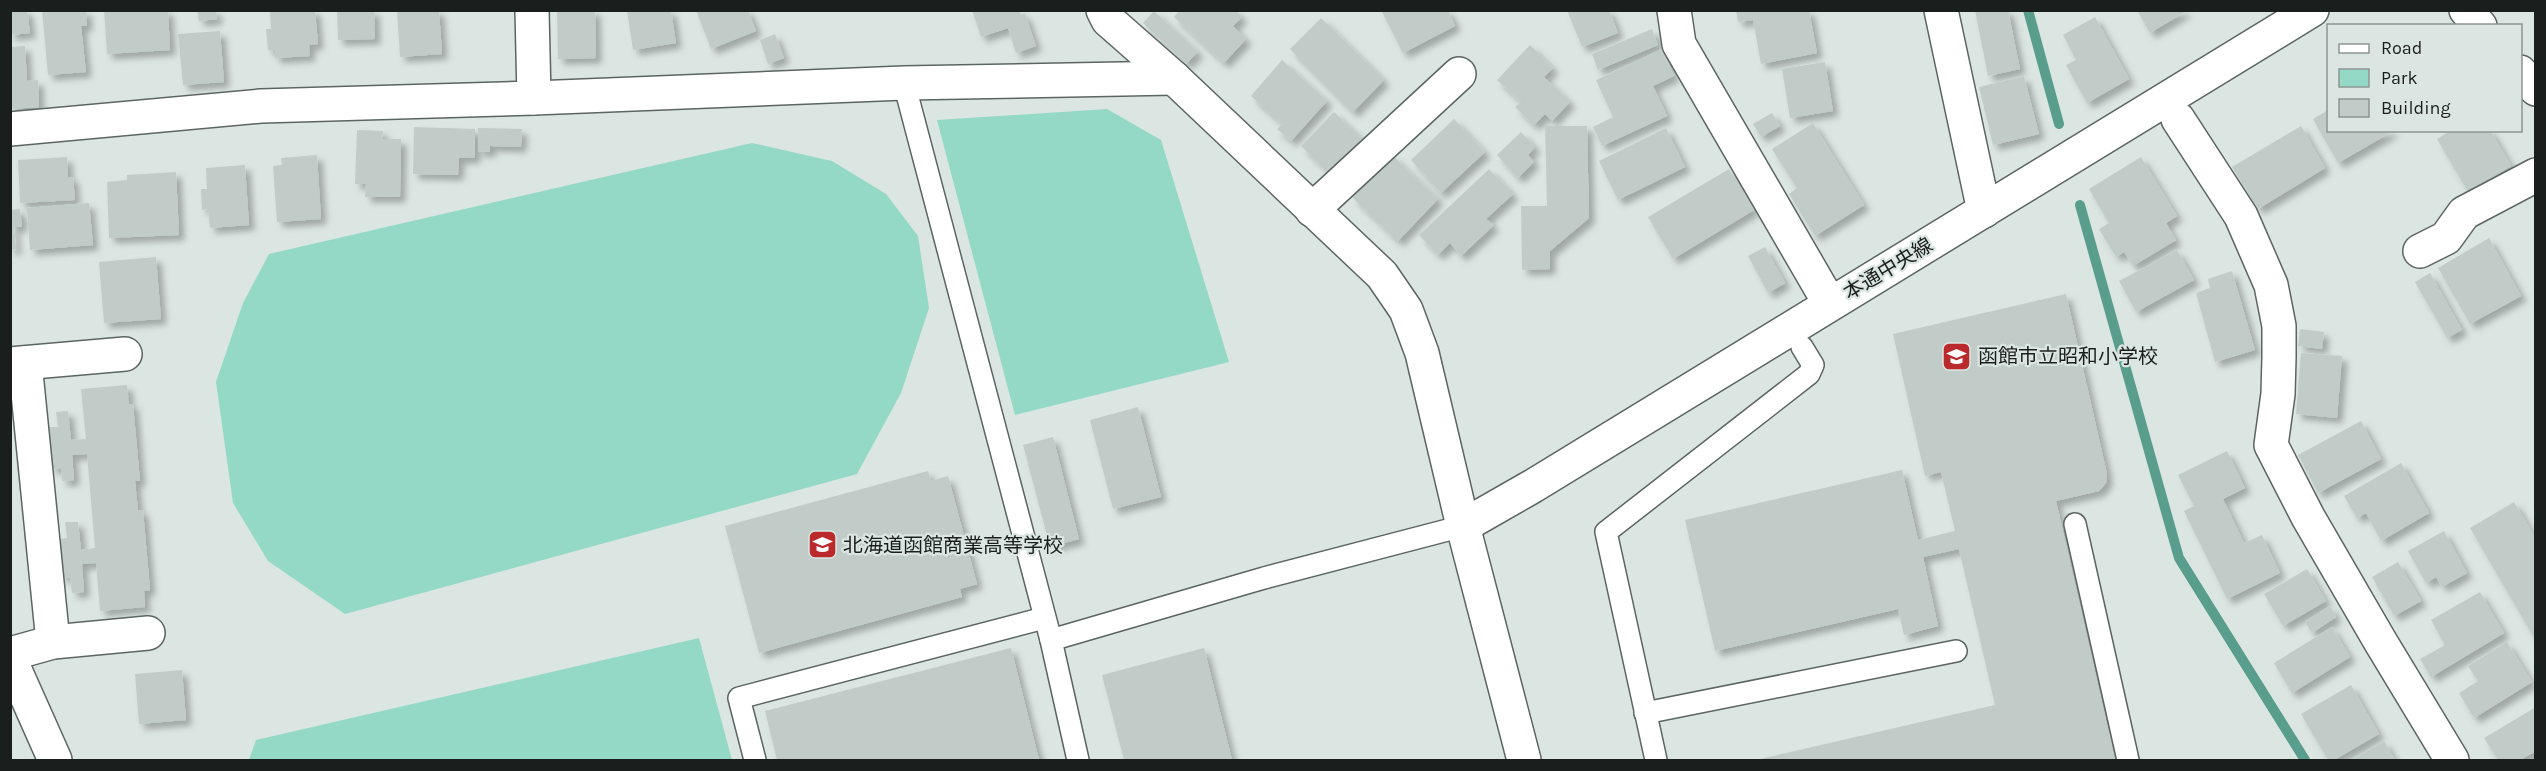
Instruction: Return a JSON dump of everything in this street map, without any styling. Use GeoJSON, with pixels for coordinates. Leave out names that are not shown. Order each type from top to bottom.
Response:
{"type":"FeatureCollection","features":[{"type":"Feature","properties":{"kind":"street"},"geometry":{"type":"LineString","coordinates":[[532,10],[534,98]]}},
{"type":"Feature","properties":{"kind":"street"},"geometry":{"type":"LineString","coordinates":[[1103,10],[1108,20],[1174,78],[1382,275],[1406,310],[1422,353],[1463,526],[1524,760]]}},
{"type":"Feature","properties":{"kind":"street"},"geometry":{"type":"LineString","coordinates":[[1674,10],[1679,44],[1830,304]]}},
{"type":"Feature","properties":{"kind":"street"},"geometry":{"type":"LineString","coordinates":[[1941,10],[1984,211]]}},
{"type":"Feature","properties":{"kind":"street","name":"本通中央線"},"geometry":{"type":"LineString","coordinates":[[1463,526],[2312,10]]}},
{"type":"Feature","properties":{"kind":"street"},"geometry":{"type":"LineString","coordinates":[[2466,10],[2478,24]]}},
{"type":"Feature","properties":{"kind":"street"},"geometry":{"type":"LineString","coordinates":[[1312,210],[1459,74]]}},
{"type":"Feature","properties":{"kind":"street"},"geometry":{"type":"LineString","coordinates":[[2522,74],[2535,89]]}},
{"type":"Feature","properties":{"kind":"street"},"geometry":{"type":"LineString","coordinates":[[10,129],[261,106],[904,83],[1174,78]]}},
{"type":"Feature","properties":{"kind":"street"},"geometry":{"type":"LineString","coordinates":[[2178,118],[2241,216],[2271,285],[2278,326],[2279,357],[2278,394],[2271,445],[2308,517],[2452,760]]}},
{"type":"Feature","properties":{"kind":"street"},"geometry":{"type":"LineString","coordinates":[[2421,251],[2446,238],[2464,213],[2535,175]]}},
{"type":"Feature","properties":{"kind":"street"},"geometry":{"type":"LineString","coordinates":[[53,642],[18,364],[125,354]]}},
{"type":"Feature","properties":{"kind":"street"},"geometry":{"type":"LineString","coordinates":[[10,654],[53,642],[148,633]]}},
{"type":"Feature","properties":{"kind":"street"},"geometry":{"type":"LineString","coordinates":[[10,659],[55,760]]}},
{"type":"Feature","properties":{"kind":"lane"},"geometry":{"type":"LineString","coordinates":[[904,83],[1051,640],[1078,760]]}},
{"type":"Feature","properties":{"kind":"lane"},"geometry":{"type":"LineString","coordinates":[[1656,760],[1606,532],[1809,374],[1814,365],[1802,347]]}},
{"type":"Feature","properties":{"kind":"lane"},"geometry":{"type":"LineString","coordinates":[[2075,524],[2128,760]]}},
{"type":"Feature","properties":{"kind":"lane"},"geometry":{"type":"LineString","coordinates":[[1051,640],[1264,578],[1463,526]]}},
{"type":"Feature","properties":{"kind":"lane"},"geometry":{"type":"LineString","coordinates":[[755,760],[739,698],[1044,618]]}},
{"type":"Feature","properties":{"kind":"lane"},"geometry":{"type":"LineString","coordinates":[[1645,713],[1956,651]]}},
{"type":"Feature","properties":{"kind":"green space"},"geometry":{"type":"Polygon","coordinates":[[[1107,109],[1161,140],[1229,362],[1015,415],[937,120],[1107,109]]]}},
{"type":"Feature","properties":{"kind":"green space"},"geometry":{"type":"Polygon","coordinates":[[[752,143],[832,161],[886,194],[918,236],[929,308],[901,393],[857,474],[345,614],[268,561],[233,503],[216,382],[243,303],[269,254],[752,143]]]}},
{"type":"Feature","properties":{"kind":"green space"},"geometry":{"type":"Polygon","coordinates":[[[699,638],[732,760],[249,760],[256,740],[699,638]]]}},
{"type":"Feature","properties":{"kind":"building"},"geometry":{"type":"Polygon","coordinates":[[[10,10],[27,10],[30,33],[10,35],[10,10]]]}},
{"type":"Feature","properties":{"kind":"building"},"geometry":{"type":"Polygon","coordinates":[[[42,10],[86,10],[87,26],[81,26],[86,72],[48,75],[42,10]]]}},
{"type":"Feature","properties":{"kind":"building"},"geometry":{"type":"Polygon","coordinates":[[[104,10],[168,10],[170,50],[107,54],[104,10]]]}},
{"type":"Feature","properties":{"kind":"building"},"geometry":{"type":"Polygon","coordinates":[[[197,10],[216,10],[217,19],[199,21],[197,10]]]}},
{"type":"Feature","properties":{"kind":"building"},"geometry":{"type":"Polygon","coordinates":[[[270,10],[315,10],[318,44],[309,45],[310,56],[275,58],[275,50],[268,50],[266,29],[271,29],[270,10]]]}},
{"type":"Feature","properties":{"kind":"building"},"geometry":{"type":"Polygon","coordinates":[[[337,10],[374,10],[375,39],[338,40],[337,10]]]}},
{"type":"Feature","properties":{"kind":"building"},"geometry":{"type":"Polygon","coordinates":[[[397,10],[439,10],[442,54],[400,57],[397,10]]]}},
{"type":"Feature","properties":{"kind":"building"},"geometry":{"type":"Polygon","coordinates":[[[557,10],[595,10],[596,58],[558,59],[557,10]]]}},
{"type":"Feature","properties":{"kind":"building"},"geometry":{"type":"Polygon","coordinates":[[[627,10],[671,10],[676,43],[633,50],[627,10]]]}},
{"type":"Feature","properties":{"kind":"building"},"geometry":{"type":"Polygon","coordinates":[[[696,10],[748,10],[756,31],[711,49],[696,10]]]}},
{"type":"Feature","properties":{"kind":"building"},"geometry":{"type":"Polygon","coordinates":[[[972,10],[1019,10],[1021,15],[1025,14],[1036,46],[1016,53],[1008,28],[981,37],[972,10]]]}},
{"type":"Feature","properties":{"kind":"building"},"geometry":{"type":"Polygon","coordinates":[[[1180,10],[1235,10],[1242,17],[1233,26],[1246,39],[1224,63],[1174,17],[1180,10]]]}},
{"type":"Feature","properties":{"kind":"building"},"geometry":{"type":"Polygon","coordinates":[[[1381,10],[1448,10],[1455,26],[1403,53],[1381,10]]]}},
{"type":"Feature","properties":{"kind":"building"},"geometry":{"type":"Polygon","coordinates":[[[1567,10],[1609,10],[1618,33],[1582,47],[1567,10]]]}},
{"type":"Feature","properties":{"kind":"building"},"geometry":{"type":"Polygon","coordinates":[[[1736,10],[1809,10],[1817,53],[1761,64],[1753,20],[1738,22],[1736,10]]]}},
{"type":"Feature","properties":{"kind":"building"},"geometry":{"type":"Polygon","coordinates":[[[1975,10],[2008,10],[2020,69],[1988,76],[1975,10]]]}},
{"type":"Feature","properties":{"kind":"building"},"geometry":{"type":"Polygon","coordinates":[[[2137,10],[2188,10],[2150,33],[2137,10]]]}},
{"type":"Feature","properties":{"kind":"building"},"geometry":{"type":"Polygon","coordinates":[[[1154,11],[1198,52],[1186,64],[1143,23],[1154,11]]]}},
{"type":"Feature","properties":{"kind":"building"},"geometry":{"type":"Polygon","coordinates":[[[2095,17],[2129,79],[2087,103],[2066,65],[2076,60],[2063,35],[2095,17]]]}},
{"type":"Feature","properties":{"kind":"building"},"geometry":{"type":"Polygon","coordinates":[[[1321,18],[1384,80],[1353,112],[1290,49],[1321,18]]]}},
{"type":"Feature","properties":{"kind":"building"},"geometry":{"type":"Polygon","coordinates":[[[1652,29],[1658,45],[1598,70],[1592,54],[1652,29]]]}},
{"type":"Feature","properties":{"kind":"building"},"geometry":{"type":"Polygon","coordinates":[[[220,31],[224,82],[183,85],[178,34],[220,31]]]}},
{"type":"Feature","properties":{"kind":"building"},"geometry":{"type":"Polygon","coordinates":[[[775,34],[784,58],[768,64],[760,40],[775,34]]]}},
{"type":"Feature","properties":{"kind":"building"},"geometry":{"type":"Polygon","coordinates":[[[1530,45],[1553,68],[1544,77],[1570,102],[1552,121],[1545,114],[1534,125],[1515,107],[1521,102],[1497,80],[1530,45]]]}},
{"type":"Feature","properties":{"kind":"building"},"geometry":{"type":"Polygon","coordinates":[[[25,46],[27,81],[38,80],[39,107],[10,109],[10,47],[25,46]]]}},
{"type":"Feature","properties":{"kind":"building"},"geometry":{"type":"Polygon","coordinates":[[[1662,49],[1674,76],[1653,86],[1667,116],[1602,146],[1593,127],[1613,117],[1596,80],[1662,49]]]}},
{"type":"Feature","properties":{"kind":"building"},"geometry":{"type":"Polygon","coordinates":[[[1282,60],[1327,101],[1291,141],[1277,129],[1282,124],[1251,96],[1282,60]]]}},
{"type":"Feature","properties":{"kind":"building"},"geometry":{"type":"Polygon","coordinates":[[[1825,62],[1833,111],[1790,118],[1782,69],[1825,62]]]}},
{"type":"Feature","properties":{"kind":"building"},"geometry":{"type":"Polygon","coordinates":[[[2024,76],[2039,134],[1993,145],[1979,87],[2024,76]]]}},
{"type":"Feature","properties":{"kind":"building"},"geometry":{"type":"Polygon","coordinates":[[[2327,111],[2327,132],[2392,132],[2338,163],[2313,119],[2327,111]]]}},
{"type":"Feature","properties":{"kind":"building"},"geometry":{"type":"Polygon","coordinates":[[[1334,112],[1362,139],[1329,173],[1301,146],[1334,112]]]}},
{"type":"Feature","properties":{"kind":"building"},"geometry":{"type":"Polygon","coordinates":[[[1772,113],[1780,126],[1761,137],[1753,124],[1772,113]]]}},
{"type":"Feature","properties":{"kind":"building"},"geometry":{"type":"Polygon","coordinates":[[[1454,119],[1485,152],[1441,193],[1411,160],[1454,119]]]}},
{"type":"Feature","properties":{"kind":"building"},"geometry":{"type":"Polygon","coordinates":[[[1813,123],[1864,205],[1815,236],[1789,194],[1797,188],[1772,149],[1813,123]]]}},
{"type":"Feature","properties":{"kind":"building"},"geometry":{"type":"Polygon","coordinates":[[[1545,126],[1587,126],[1589,218],[1550,251],[1550,269],[1522,270],[1521,206],[1547,206],[1545,126]]]}},
{"type":"Feature","properties":{"kind":"building"},"geometry":{"type":"Polygon","coordinates":[[[2301,126],[2325,168],[2258,209],[2232,167],[2301,126]]]}},
{"type":"Feature","properties":{"kind":"building"},"geometry":{"type":"Polygon","coordinates":[[[414,127],[475,129],[475,158],[459,158],[458,175],[413,174],[414,127]]]}},
{"type":"Feature","properties":{"kind":"building"},"geometry":{"type":"Polygon","coordinates":[[[478,128],[522,129],[521,147],[490,146],[490,152],[478,151],[478,128]]]}},
{"type":"Feature","properties":{"kind":"building"},"geometry":{"type":"Polygon","coordinates":[[[1666,128],[1685,167],[1618,200],[1599,161],[1666,128]]]}},
{"type":"Feature","properties":{"kind":"building"},"geometry":{"type":"Polygon","coordinates":[[[357,130],[383,131],[382,139],[401,139],[400,197],[365,197],[366,184],[355,184],[357,130]]]}},
{"type":"Feature","properties":{"kind":"building"},"geometry":{"type":"Polygon","coordinates":[[[1521,132],[1535,147],[1528,155],[1534,162],[1518,178],[1497,155],[1521,132]]]}},
{"type":"Feature","properties":{"kind":"building"},"geometry":{"type":"Polygon","coordinates":[[[2448,132],[2491,132],[2511,166],[2468,192],[2437,139],[2448,132]]]}},
{"type":"Feature","properties":{"kind":"building"},"geometry":{"type":"Polygon","coordinates":[[[317,155],[321,219],[277,222],[273,166],[282,165],[281,158],[317,155]]]}},
{"type":"Feature","properties":{"kind":"building"},"geometry":{"type":"Polygon","coordinates":[[[1392,155],[1438,199],[1398,241],[1352,197],[1392,155]]]}},
{"type":"Feature","properties":{"kind":"building"},"geometry":{"type":"Polygon","coordinates":[[[67,157],[68,177],[73,177],[75,200],[20,203],[18,160],[67,157]]]}},
{"type":"Feature","properties":{"kind":"building"},"geometry":{"type":"Polygon","coordinates":[[[2141,157],[2177,216],[2166,223],[2176,240],[2133,266],[2124,252],[2116,257],[2099,229],[2109,223],[2089,189],[2141,157]]]}},
{"type":"Feature","properties":{"kind":"building"},"geometry":{"type":"Polygon","coordinates":[[[245,165],[249,225],[210,228],[208,209],[202,210],[201,189],[207,189],[206,168],[245,165]]]}},
{"type":"Feature","properties":{"kind":"building"},"geometry":{"type":"Polygon","coordinates":[[[1489,169],[1513,194],[1486,219],[1494,225],[1461,256],[1450,243],[1438,255],[1419,235],[1489,169]]]}},
{"type":"Feature","properties":{"kind":"building"},"geometry":{"type":"Polygon","coordinates":[[[1729,169],[1754,210],[1673,259],[1648,217],[1729,169]]]}},
{"type":"Feature","properties":{"kind":"building"},"geometry":{"type":"Polygon","coordinates":[[[176,172],[179,235],[109,238],[107,182],[127,180],[127,175],[176,172]]]}},
{"type":"Feature","properties":{"kind":"building"},"geometry":{"type":"Polygon","coordinates":[[[89,203],[93,245],[30,250],[27,208],[89,203]]]}},
{"type":"Feature","properties":{"kind":"building"},"geometry":{"type":"Polygon","coordinates":[[[20,209],[22,227],[14,227],[16,249],[10,250],[10,210],[20,209]]]}},
{"type":"Feature","properties":{"kind":"building"},"geometry":{"type":"Polygon","coordinates":[[[2489,238],[2521,296],[2470,324],[2438,268],[2489,238]]]}},
{"type":"Feature","properties":{"kind":"building"},"geometry":{"type":"Polygon","coordinates":[[[1765,247],[1785,283],[1768,293],[1748,256],[1765,247]]]}},
{"type":"Feature","properties":{"kind":"building"},"geometry":{"type":"Polygon","coordinates":[[[2177,250],[2194,280],[2136,312],[2119,281],[2177,250]]]}},
{"type":"Feature","properties":{"kind":"building"},"geometry":{"type":"Polygon","coordinates":[[[156,257],[161,319],[104,323],[99,262],[156,257]]]}},
{"type":"Feature","properties":{"kind":"building"},"geometry":{"type":"Polygon","coordinates":[[[2232,271],[2255,350],[2215,362],[2196,293],[2210,288],[2208,279],[2232,271]]]}},
{"type":"Feature","properties":{"kind":"building"},"geometry":{"type":"Polygon","coordinates":[[[2430,273],[2462,330],[2447,338],[2415,282],[2430,273]]]}},
{"type":"Feature","properties":{"kind":"building"},"geometry":{"type":"Polygon","coordinates":[[[2066,294],[2107,474],[2106,483],[2099,491],[2056,501],[2115,760],[1756,760],[1995,705],[1959,549],[1923,557],[1938,626],[1904,635],[1898,609],[1715,651],[1685,520],[1902,470],[1918,540],[1955,531],[1941,472],[1925,476],[1893,334],[2066,294]]]}},
{"type":"Feature","properties":{"kind":"building"},"geometry":{"type":"Polygon","coordinates":[[[2300,329],[2324,332],[2322,349],[2298,346],[2300,329]]]}},
{"type":"Feature","properties":{"kind":"building"},"geometry":{"type":"Polygon","coordinates":[[[2301,353],[2342,356],[2337,418],[2296,414],[2301,353]]]}},
{"type":"Feature","properties":{"kind":"building"},"geometry":{"type":"Polygon","coordinates":[[[127,385],[129,404],[133,404],[140,481],[135,481],[138,510],[143,510],[150,590],[144,591],[145,607],[100,611],[96,563],[82,564],[84,592],[72,593],[70,577],[61,578],[58,539],[67,538],[65,522],[78,522],[81,550],[95,548],[87,454],[72,455],[74,480],[62,481],[61,468],[51,469],[48,427],[58,427],[56,412],[68,411],[71,440],[86,439],[81,389],[127,385]]]}},
{"type":"Feature","properties":{"kind":"building"},"geometry":{"type":"Polygon","coordinates":[[[1138,407],[1161,497],[1113,509],[1090,420],[1138,407]]]}},
{"type":"Feature","properties":{"kind":"building"},"geometry":{"type":"Polygon","coordinates":[[[2361,421],[2381,459],[2318,493],[2298,455],[2361,421]]]}},
{"type":"Feature","properties":{"kind":"building"},"geometry":{"type":"Polygon","coordinates":[[[1053,437],[1079,539],[1050,547],[1023,445],[1053,437]]]}},
{"type":"Feature","properties":{"kind":"building"},"geometry":{"type":"Polygon","coordinates":[[[2227,451],[2245,488],[2223,499],[2244,543],[2262,535],[2280,573],[2227,599],[2184,511],[2194,506],[2178,475],[2227,451]]]}},
{"type":"Feature","properties":{"kind":"building"},"geometry":{"type":"Polygon","coordinates":[[[2401,463],[2429,513],[2381,541],[2366,513],[2357,518],[2344,496],[2401,463]]]}},
{"type":"Feature","properties":{"kind":"building"},"geometry":{"type":"Polygon","coordinates":[[[928,471],[931,481],[948,476],[977,584],[960,589],[962,597],[759,653],[725,526],[928,471]]]}},
{"type":"Feature","properties":{"kind":"building"},"geometry":{"type":"Polygon","coordinates":[[[2514,502],[2536,539],[2536,641],[2470,528],[2514,502]]]}},
{"type":"Feature","properties":{"kind":"building"},"geometry":{"type":"Polygon","coordinates":[[[2444,531],[2467,573],[2442,587],[2436,577],[2426,583],[2408,551],[2444,531]]]}},
{"type":"Feature","properties":{"kind":"building"},"geometry":{"type":"Polygon","coordinates":[[[2398,562],[2421,601],[2394,616],[2372,577],[2398,562]]]}},
{"type":"Feature","properties":{"kind":"building"},"geometry":{"type":"Polygon","coordinates":[[[2307,569],[2326,601],[2283,626],[2264,594],[2307,569]]]}},
{"type":"Feature","properties":{"kind":"building"},"geometry":{"type":"Polygon","coordinates":[[[2480,592],[2504,633],[2431,677],[2420,659],[2445,645],[2431,620],[2480,592]]]}},
{"type":"Feature","properties":{"kind":"building"},"geometry":{"type":"Polygon","coordinates":[[[2330,606],[2336,617],[2312,633],[2305,622],[2330,606]]]}},
{"type":"Feature","properties":{"kind":"building"},"geometry":{"type":"Polygon","coordinates":[[[2332,627],[2350,657],[2292,693],[2274,663],[2332,627]]]}},
{"type":"Feature","properties":{"kind":"building"},"geometry":{"type":"Polygon","coordinates":[[[2507,642],[2532,682],[2474,718],[2459,693],[2478,681],[2468,666],[2507,642]]]}},
{"type":"Feature","properties":{"kind":"building"},"geometry":{"type":"Polygon","coordinates":[[[1011,648],[1039,760],[777,760],[765,711],[1011,648]]]}},
{"type":"Feature","properties":{"kind":"building"},"geometry":{"type":"Polygon","coordinates":[[[1204,648],[1232,760],[1124,760],[1102,675],[1204,648]]]}},
{"type":"Feature","properties":{"kind":"building"},"geometry":{"type":"Polygon","coordinates":[[[182,670],[186,720],[139,724],[135,674],[182,670]]]}},
{"type":"Feature","properties":{"kind":"building"},"geometry":{"type":"Polygon","coordinates":[[[2351,685],[2379,734],[2334,760],[2328,760],[2301,714],[2351,685]]]}},
{"type":"Feature","properties":{"kind":"building"},"geometry":{"type":"Polygon","coordinates":[[[2536,707],[2536,751],[2520,760],[2498,760],[2484,738],[2536,707]]]}},
{"type":"Feature","properties":{"kind":"building"},"geometry":{"type":"Polygon","coordinates":[[[2384,741],[2395,760],[2352,760],[2384,741]]]}},
{"type":"Feature","properties":{"kind":"waterway"},"geometry":{"type":"LineString","coordinates":[[2028,10],[2059,124]]}},
{"type":"Feature","properties":{"kind":"waterway"},"geometry":{"type":"LineString","coordinates":[[2080,205],[2179,558],[2305,760]]}},
{"type":"Feature","properties":{"kind":"place","name":"函館市立昭和小学校"},"geometry":{"type":"Point","coordinates":[1957,356]}},
{"type":"Feature","properties":{"kind":"place","name":"北海道函館商業高等学校"},"geometry":{"type":"Point","coordinates":[822,545]}}]}
